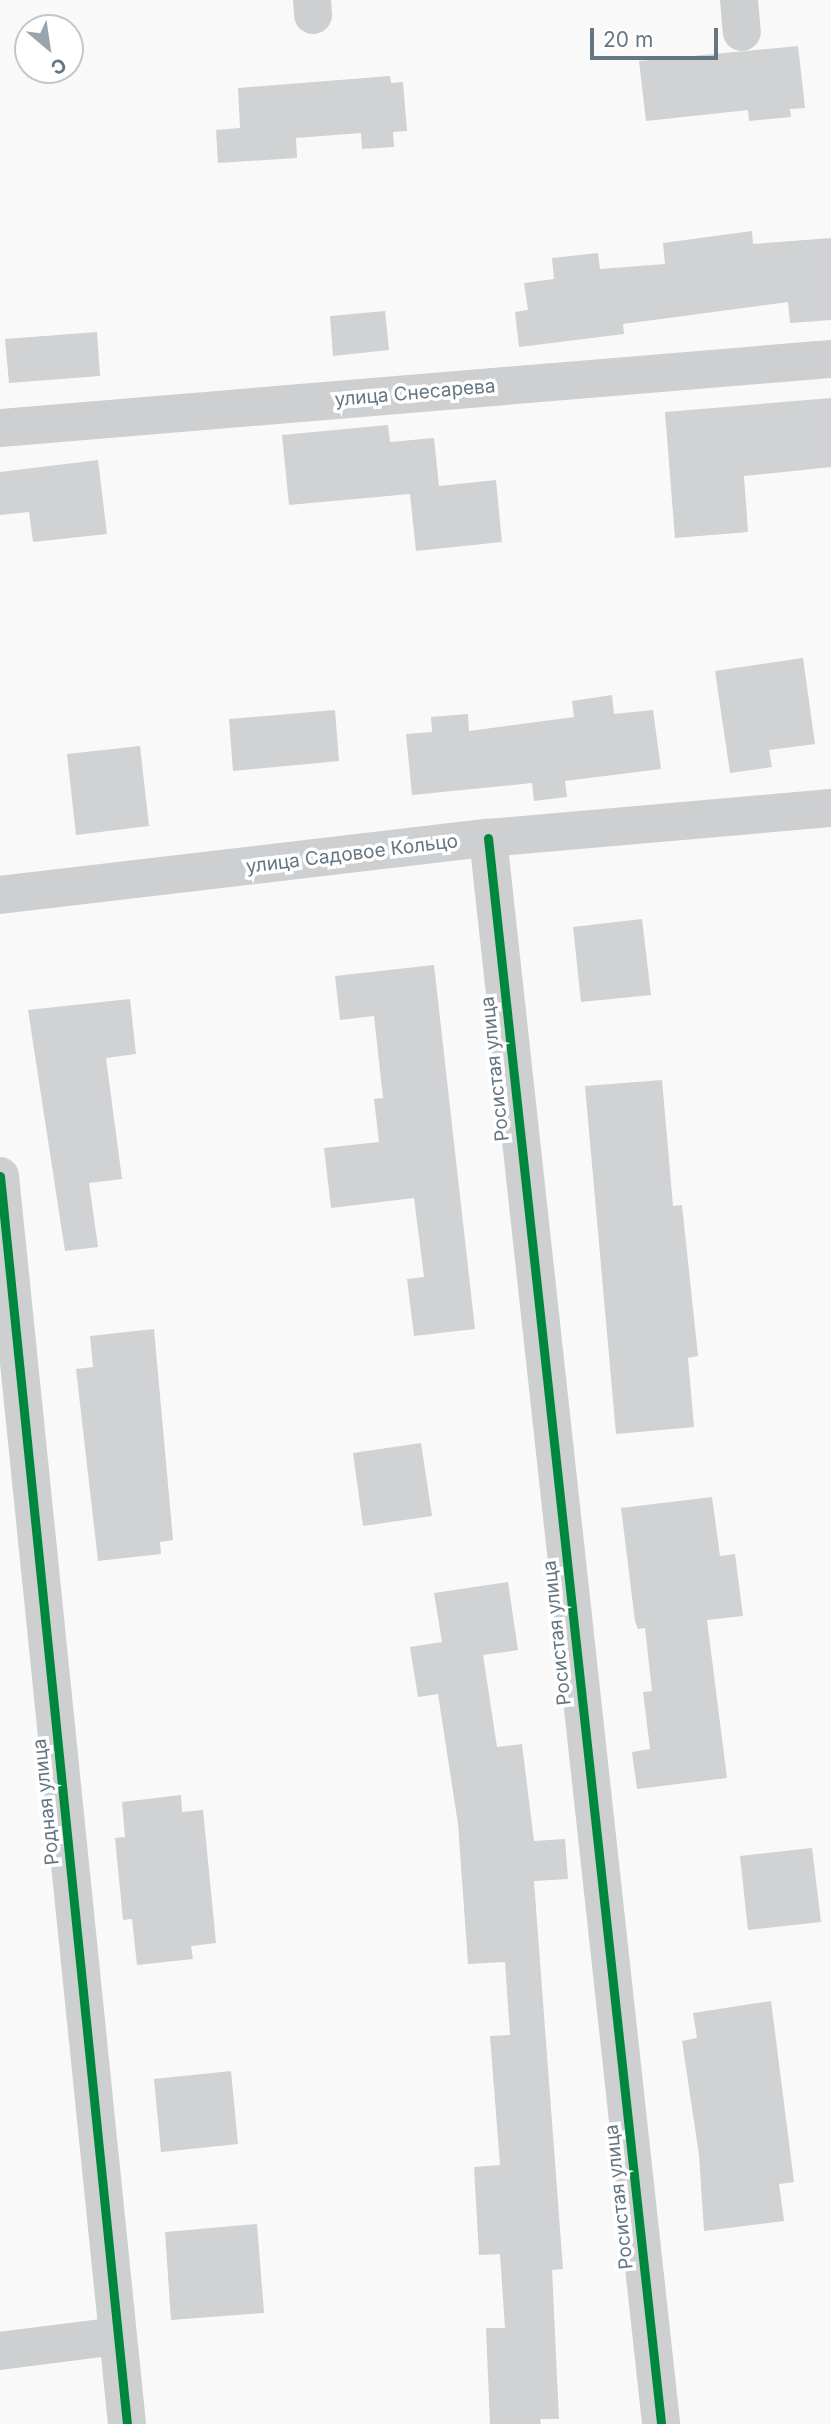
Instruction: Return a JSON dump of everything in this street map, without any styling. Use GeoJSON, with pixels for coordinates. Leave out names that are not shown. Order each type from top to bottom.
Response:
{"type":"FeatureCollection","features":[{"type":"Feature","properties":{"kind":"street","name":"улица Снесарева"},"geometry":{"type":"LineString","coordinates":[[0,428],[831,359]]}},
{"type":"Feature","properties":{"kind":"street","name":"улица Садовое Кольцо"},"geometry":{"type":"LineString","coordinates":[[0,895],[488,838],[831,808]]}},
{"type":"Feature","properties":{"kind":"street","name":"Росистая улица"},"geometry":{"type":"LineString","coordinates":[[488,838],[661,2424]]}},
{"type":"Feature","properties":{"kind":"street","name":"Родная улица"},"geometry":{"type":"LineString","coordinates":[[0,1177],[127,2424]]}},
{"type":"Feature","properties":{"kind":"street"},"geometry":{"type":"LineString","coordinates":[[0,2351],[117,2336]]}},
{"type":"Feature","properties":{"kind":"building"},"geometry":{"type":"Polygon","coordinates":[[[798,46],[805,108],[790,109],[791,117],[749,121],[748,110],[646,121],[639,61],[798,46]]]}},
{"type":"Feature","properties":{"kind":"building"},"geometry":{"type":"Polygon","coordinates":[[[390,76],[391,83],[403,82],[407,131],[393,132],[394,147],[362,149],[361,133],[296,138],[297,158],[218,163],[216,130],[240,128],[238,88],[390,76]]]}},
{"type":"Feature","properties":{"kind":"building"},"geometry":{"type":"Polygon","coordinates":[[[752,231],[753,244],[831,238],[831,320],[790,323],[788,302],[623,324],[624,334],[519,347],[515,312],[528,310],[524,283],[554,279],[552,258],[598,253],[600,269],[665,264],[663,243],[752,231]]]}},
{"type":"Feature","properties":{"kind":"building"},"geometry":{"type":"Polygon","coordinates":[[[385,311],[389,350],[333,356],[330,316],[385,311]]]}},
{"type":"Feature","properties":{"kind":"building"},"geometry":{"type":"Polygon","coordinates":[[[97,332],[100,376],[9,383],[5,339],[97,332]]]}},
{"type":"Feature","properties":{"kind":"building"},"geometry":{"type":"Polygon","coordinates":[[[831,398],[831,467],[744,476],[748,532],[675,538],[665,412],[831,398]]]}},
{"type":"Feature","properties":{"kind":"building"},"geometry":{"type":"Polygon","coordinates":[[[388,425],[390,442],[434,438],[439,486],[496,480],[502,542],[416,551],[410,494],[289,505],[282,435],[388,425]]]}},
{"type":"Feature","properties":{"kind":"building"},"geometry":{"type":"Polygon","coordinates":[[[98,460],[107,534],[33,542],[29,512],[0,515],[0,472],[98,460]]]}},
{"type":"Feature","properties":{"kind":"building"},"geometry":{"type":"Polygon","coordinates":[[[803,658],[815,744],[769,750],[772,767],[730,773],[715,671],[803,658]]]}},
{"type":"Feature","properties":{"kind":"building"},"geometry":{"type":"Polygon","coordinates":[[[612,695],[614,714],[653,710],[661,769],[565,781],[567,797],[534,801],[532,783],[412,795],[406,734],[432,732],[431,717],[468,714],[469,731],[574,717],[572,701],[612,695]]]}},
{"type":"Feature","properties":{"kind":"building"},"geometry":{"type":"Polygon","coordinates":[[[335,710],[339,761],[233,771],[229,719],[335,710]]]}},
{"type":"Feature","properties":{"kind":"building"},"geometry":{"type":"Polygon","coordinates":[[[140,746],[149,826],[76,835],[67,754],[140,746]]]}},
{"type":"Feature","properties":{"kind":"building"},"geometry":{"type":"Polygon","coordinates":[[[642,919],[651,995],[581,1002],[573,927],[642,919]]]}},
{"type":"Feature","properties":{"kind":"building"},"geometry":{"type":"Polygon","coordinates":[[[434,965],[475,1329],[414,1336],[407,1279],[424,1277],[414,1198],[331,1208],[324,1148],[379,1142],[374,1099],[383,1098],[374,1016],[340,1020],[335,976],[434,965]]]}},
{"type":"Feature","properties":{"kind":"building"},"geometry":{"type":"Polygon","coordinates":[[[130,999],[136,1054],[106,1058],[122,1179],[89,1183],[98,1247],[65,1251],[28,1010],[130,999]]]}},
{"type":"Feature","properties":{"kind":"building"},"geometry":{"type":"Polygon","coordinates":[[[662,1080],[673,1206],[682,1205],[698,1356],[688,1358],[694,1427],[616,1434],[585,1086],[662,1080]]]}},
{"type":"Feature","properties":{"kind":"building"},"geometry":{"type":"Polygon","coordinates":[[[154,1329],[173,1540],[160,1542],[161,1554],[98,1561],[76,1369],[93,1367],[90,1336],[154,1329]]]}},
{"type":"Feature","properties":{"kind":"building"},"geometry":{"type":"Polygon","coordinates":[[[421,1443],[432,1516],[363,1526],[353,1453],[421,1443]]]}},
{"type":"Feature","properties":{"kind":"building"},"geometry":{"type":"Polygon","coordinates":[[[712,1497],[720,1556],[735,1554],[743,1616],[707,1620],[727,1778],[637,1789],[632,1752],[650,1749],[643,1692],[652,1691],[645,1628],[638,1629],[635,1621],[621,1508],[712,1497]]]}},
{"type":"Feature","properties":{"kind":"building"},"geometry":{"type":"Polygon","coordinates":[[[508,1582],[518,1650],[483,1655],[497,1747],[522,1744],[534,1841],[565,1839],[568,1879],[534,1881],[563,2269],[552,2270],[559,2419],[540,2419],[541,2424],[490,2424],[486,2328],[505,2328],[500,2254],[479,2255],[474,2167],[500,2165],[490,2036],[510,2035],[505,1962],[468,1964],[458,1824],[438,1694],[418,1697],[410,1647],[442,1642],[434,1593],[508,1582]]]}},
{"type":"Feature","properties":{"kind":"building"},"geometry":{"type":"Polygon","coordinates":[[[181,1795],[182,1812],[203,1810],[216,1943],[191,1946],[193,1959],[137,1965],[132,1919],[123,1920],[115,1838],[125,1837],[122,1802],[181,1795]]]}},
{"type":"Feature","properties":{"kind":"building"},"geometry":{"type":"Polygon","coordinates":[[[812,1848],[821,1922],[748,1930],[740,1856],[812,1848]]]}},
{"type":"Feature","properties":{"kind":"building"},"geometry":{"type":"Polygon","coordinates":[[[771,2001],[794,2182],[779,2184],[784,2221],[704,2231],[699,2155],[682,2041],[697,2038],[693,2013],[771,2001]]]}},
{"type":"Feature","properties":{"kind":"building"},"geometry":{"type":"Polygon","coordinates":[[[231,2071],[238,2144],[161,2152],[154,2079],[231,2071]]]}},
{"type":"Feature","properties":{"kind":"building"},"geometry":{"type":"Polygon","coordinates":[[[257,2224],[264,2313],[171,2320],[165,2232],[257,2224]]]}},
{"type":"Feature","properties":{"kind":"cycle path"},"geometry":{"type":"LineString","coordinates":[[488,838],[661,2424]]}},
{"type":"Feature","properties":{"kind":"cycle path"},"geometry":{"type":"LineString","coordinates":[[0,1176],[127,2424]]}}]}
